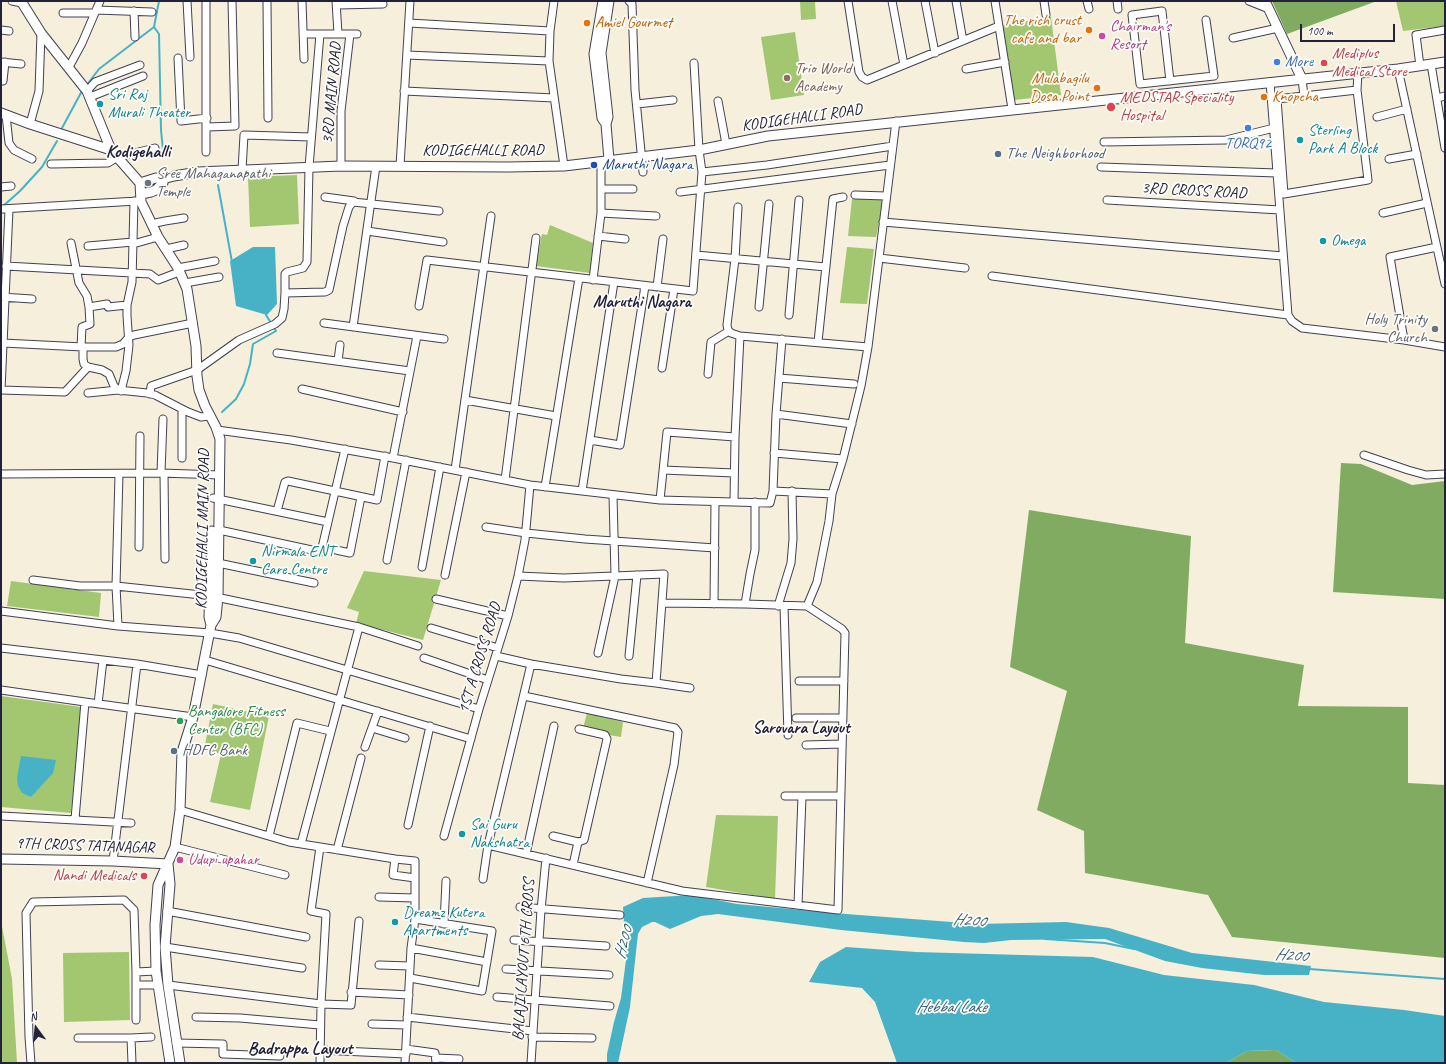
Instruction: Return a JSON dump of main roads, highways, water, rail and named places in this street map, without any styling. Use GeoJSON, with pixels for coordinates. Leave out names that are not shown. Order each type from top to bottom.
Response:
{"type":"FeatureCollection","features":[{"type":"Feature","properties":{"kind":"water"},"geometry":{"type":"Polygon","coordinates":[[[253,247],[275,247],[277,304],[267,315],[236,306],[230,261],[253,247]]]}},
{"type":"Feature","properties":{"kind":"water"},"geometry":{"type":"Polygon","coordinates":[[[21,756],[56,760],[53,773],[31,797],[22,793],[18,786],[17,778],[21,756]]]}},
{"type":"Feature","properties":{"kind":"water"},"geometry":{"type":"Polygon","coordinates":[[[692,895],[737,904],[978,924],[1066,922],[1109,928],[1192,953],[1311,966],[1309,975],[1264,975],[1202,968],[1165,961],[1105,939],[1011,940],[984,943],[964,942],[841,930],[718,914],[701,916],[670,929],[652,922],[642,927],[638,934],[630,1007],[618,1063],[607,1063],[607,1054],[621,998],[626,960],[623,907],[643,898],[692,895]]]}},
{"type":"Feature","properties":{"kind":"water","name":"Hebbal Lake"},"geometry":{"type":"Polygon","coordinates":[[[846,947],[916,952],[1093,957],[1164,975],[1254,985],[1324,1002],[1404,1010],[1445,1016],[1445,1063],[1296,1063],[1276,1050],[1247,1051],[1226,1063],[897,1063],[875,1002],[862,988],[809,982],[820,962],[846,947]]]}},
{"type":"Feature","properties":{"kind":"waterway"},"geometry":{"type":"LineString","coordinates":[[86,86],[99,69],[154,27],[159,1]]}},
{"type":"Feature","properties":{"kind":"waterway"},"geometry":{"type":"LineString","coordinates":[[154,27],[159,34],[161,130],[163,150]]}},
{"type":"Feature","properties":{"kind":"waterway"},"geometry":{"type":"LineString","coordinates":[[62,128],[83,89]]}},
{"type":"Feature","properties":{"kind":"waterway"},"geometry":{"type":"LineString","coordinates":[[2,207],[20,191],[42,167],[57,141]]}},
{"type":"Feature","properties":{"kind":"waterway"},"geometry":{"type":"LineString","coordinates":[[218,185],[232,262]]}},
{"type":"Feature","properties":{"kind":"waterway"},"geometry":{"type":"LineString","coordinates":[[222,412],[236,399],[244,384],[250,364],[253,344],[276,331],[266,315]]}},
{"type":"Feature","properties":{"kind":"waterway","name":"H200"},"geometry":{"type":"LineString","coordinates":[[1045,939],[1105,943],[1134,949]]}},
{"type":"Feature","properties":{"kind":"waterway","name":"H200"},"geometry":{"type":"LineString","coordinates":[[1309,969],[1445,979]]}},
{"type":"Feature","properties":{"kind":"place","name":"Amiel Gourmet"},"geometry":{"type":"Point","coordinates":[587,23]}},
{"type":"Feature","properties":{"kind":"place","name":"The rich crust cafe and bar"},"geometry":{"type":"Point","coordinates":[1089,30]}},
{"type":"Feature","properties":{"kind":"place","name":"Chairman's Resort"},"geometry":{"type":"Point","coordinates":[1102,36]}},
{"type":"Feature","properties":{"kind":"place","name":"More"},"geometry":{"type":"Point","coordinates":[1277,62]}},
{"type":"Feature","properties":{"kind":"place","name":"Mediplus Medical Store"},"geometry":{"type":"Point","coordinates":[1324,63]}},
{"type":"Feature","properties":{"kind":"place","name":"Trio World Academy"},"geometry":{"type":"Point","coordinates":[787,78]}},
{"type":"Feature","properties":{"kind":"place","name":"Mulabagilu Dosa Point"},"geometry":{"type":"Point","coordinates":[1097,88]}},
{"type":"Feature","properties":{"kind":"place","name":"Knopcha"},"geometry":{"type":"Point","coordinates":[1264,97]}},
{"type":"Feature","properties":{"kind":"place","name":"Sri Raj Murali Theater"},"geometry":{"type":"Point","coordinates":[100,104]}},
{"type":"Feature","properties":{"kind":"place","name":"MEDSTAR Speciality Hospital"},"geometry":{"type":"Point","coordinates":[1111,107]}},
{"type":"Feature","properties":{"kind":"place","name":"TORQ92"},"geometry":{"type":"Point","coordinates":[1248,128]}},
{"type":"Feature","properties":{"kind":"place","name":"Sterling Park A Block"},"geometry":{"type":"Point","coordinates":[1300,140]}},
{"type":"Feature","properties":{"kind":"place","name":"The Neighborhood"},"geometry":{"type":"Point","coordinates":[998,154]}},
{"type":"Feature","properties":{"kind":"place","name":"Maruthi Nagara"},"geometry":{"type":"Point","coordinates":[594,165]}},
{"type":"Feature","properties":{"kind":"place","name":"Sree Mahaganapathi Temple"},"geometry":{"type":"Point","coordinates":[148,183]}},
{"type":"Feature","properties":{"kind":"place","name":"Omega"},"geometry":{"type":"Point","coordinates":[1323,241]}},
{"type":"Feature","properties":{"kind":"place","name":"Holy Trinity Church"},"geometry":{"type":"Point","coordinates":[1435,329]}},
{"type":"Feature","properties":{"kind":"place","name":"Nirmala ENT Care Centre"},"geometry":{"type":"Point","coordinates":[253,561]}},
{"type":"Feature","properties":{"kind":"place","name":"Bangalore Fitness Center (BFC)"},"geometry":{"type":"Point","coordinates":[180,721]}},
{"type":"Feature","properties":{"kind":"place","name":"HDFC Bank"},"geometry":{"type":"Point","coordinates":[174,751]}},
{"type":"Feature","properties":{"kind":"place","name":"Sai Guru Nakshatra"},"geometry":{"type":"Point","coordinates":[462,834]}},
{"type":"Feature","properties":{"kind":"place","name":"Udupi upahar"},"geometry":{"type":"Point","coordinates":[180,860]}},
{"type":"Feature","properties":{"kind":"place","name":"Nandi Medicals"},"geometry":{"type":"Point","coordinates":[144,876]}},
{"type":"Feature","properties":{"kind":"place","name":"Dreamz Kutera Apartments"},"geometry":{"type":"Point","coordinates":[395,922]}},
{"type":"Feature","properties":{"kind":"district","name":"Kodigehalli"},"geometry":{"type":"Point","coordinates":[138,152]}},
{"type":"Feature","properties":{"kind":"district","name":"Maruthi Nagara"},"geometry":{"type":"Point","coordinates":[642,303]}},
{"type":"Feature","properties":{"kind":"district","name":"Sarovara Layout"},"geometry":{"type":"Point","coordinates":[801,729]}},
{"type":"Feature","properties":{"kind":"district","name":"Badrappa Layout"},"geometry":{"type":"Point","coordinates":[300,1049]}}]}
